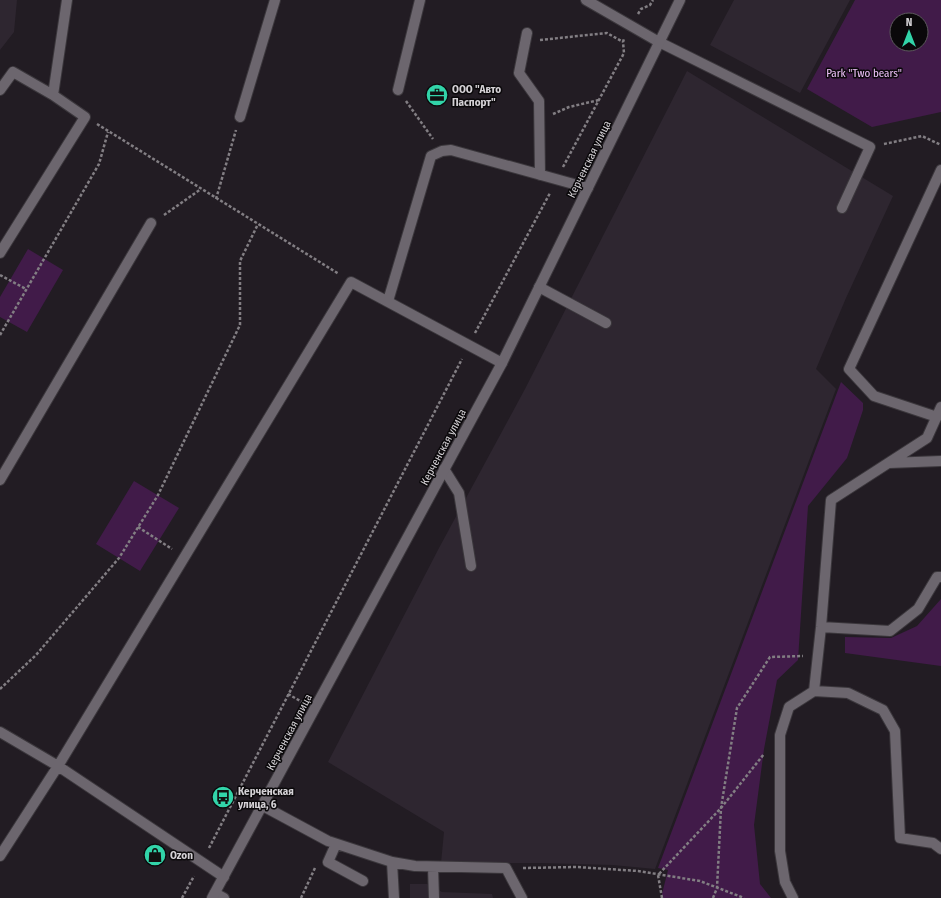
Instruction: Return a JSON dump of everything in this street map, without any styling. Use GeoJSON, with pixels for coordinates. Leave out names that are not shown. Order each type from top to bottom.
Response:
{"type":"FeatureCollection","features":[{"type":"Feature","properties":{"kind":"street"},"geometry":{"type":"LineString","coordinates":[[53,95],[67,0]]}},
{"type":"Feature","properties":{"kind":"street"},"geometry":{"type":"LineString","coordinates":[[240,116],[276,0]]}},
{"type":"Feature","properties":{"kind":"street"},"geometry":{"type":"LineString","coordinates":[[398,90],[420,0]]}},
{"type":"Feature","properties":{"kind":"street"},"geometry":{"type":"LineString","coordinates":[[586,0],[659,42],[870,147],[842,208]]}},
{"type":"Feature","properties":{"kind":"street","name":"Керченская улица"},"geometry":{"type":"LineString","coordinates":[[213,896],[502,363],[680,0]]}},
{"type":"Feature","properties":{"kind":"street"},"geometry":{"type":"LineString","coordinates":[[527,33],[519,73],[539,101],[540,175]]}},
{"type":"Feature","properties":{"kind":"street"},"geometry":{"type":"LineString","coordinates":[[0,90],[13,72],[53,95],[85,117],[0,253]]}},
{"type":"Feature","properties":{"kind":"street"},"geometry":{"type":"LineString","coordinates":[[388,302],[431,156],[442,151],[451,150],[588,188]]}},
{"type":"Feature","properties":{"kind":"street"},"geometry":{"type":"LineString","coordinates":[[936,417],[874,396],[849,369],[941,170]]}},
{"type":"Feature","properties":{"kind":"street"},"geometry":{"type":"LineString","coordinates":[[0,480],[151,223]]}},
{"type":"Feature","properties":{"kind":"street"},"geometry":{"type":"LineString","coordinates":[[0,856],[58,766],[352,282],[502,363]]}},
{"type":"Feature","properties":{"kind":"street"},"geometry":{"type":"LineString","coordinates":[[539,288],[606,322]]}},
{"type":"Feature","properties":{"kind":"street"},"geometry":{"type":"LineString","coordinates":[[814,691],[821,627],[831,500],[926,438],[941,407]]}},
{"type":"Feature","properties":{"kind":"street"},"geometry":{"type":"LineString","coordinates":[[888,463],[941,461]]}},
{"type":"Feature","properties":{"kind":"street"},"geometry":{"type":"LineString","coordinates":[[444,469],[459,493],[471,566]]}},
{"type":"Feature","properties":{"kind":"street"},"geometry":{"type":"LineString","coordinates":[[821,627],[890,631],[918,609],[938,577],[941,577]]}},
{"type":"Feature","properties":{"kind":"street"},"geometry":{"type":"LineString","coordinates":[[793,898],[785,882],[780,852],[780,735],[789,706],[814,691],[848,693],[883,710],[895,731],[900,838],[933,843],[941,849]]}},
{"type":"Feature","properties":{"kind":"street"},"geometry":{"type":"LineString","coordinates":[[0,732],[58,766],[224,877]]}},
{"type":"Feature","properties":{"kind":"street"},"geometry":{"type":"LineString","coordinates":[[263,806],[328,841],[392,862],[433,867],[506,868],[522,898]]}},
{"type":"Feature","properties":{"kind":"street"},"geometry":{"type":"LineString","coordinates":[[336,844],[328,862],[363,880]]}},
{"type":"Feature","properties":{"kind":"street"},"geometry":{"type":"LineString","coordinates":[[392,862],[394,898]]}},
{"type":"Feature","properties":{"kind":"street"},"geometry":{"type":"LineString","coordinates":[[433,867],[434,898]]}},
{"type":"Feature","properties":{"kind":"street"},"geometry":{"type":"LineString","coordinates":[[213,896],[224,898]]}},
{"type":"Feature","properties":{"kind":"path"},"geometry":{"type":"LineString","coordinates":[[182,898],[469,345],[624,53],[623,42],[631,26],[640,9],[650,5],[653,0]]}},
{"type":"Feature","properties":{"kind":"path"},"geometry":{"type":"LineString","coordinates":[[547,39],[607,33],[623,42]]}},
{"type":"Feature","properties":{"kind":"path"},"geometry":{"type":"LineString","coordinates":[[398,90],[442,151]]}},
{"type":"Feature","properties":{"kind":"path"},"geometry":{"type":"LineString","coordinates":[[553,114],[569,107],[599,100]]}},
{"type":"Feature","properties":{"kind":"path"},"geometry":{"type":"LineString","coordinates":[[216,199],[240,116]]}},
{"type":"Feature","properties":{"kind":"path"},"geometry":{"type":"LineString","coordinates":[[85,117],[332,269]]}},
{"type":"Feature","properties":{"kind":"path"},"geometry":{"type":"LineString","coordinates":[[0,335],[99,164],[108,132]]}},
{"type":"Feature","properties":{"kind":"path"},"geometry":{"type":"LineString","coordinates":[[870,147],[922,136],[941,145]]}},
{"type":"Feature","properties":{"kind":"path"},"geometry":{"type":"LineString","coordinates":[[151,223],[201,189]]}},
{"type":"Feature","properties":{"kind":"path"},"geometry":{"type":"LineString","coordinates":[[0,689],[36,655],[119,558],[158,496],[240,325],[240,261],[258,224]]}},
{"type":"Feature","properties":{"kind":"path"},"geometry":{"type":"LineString","coordinates":[[0,275],[26,290]]}},
{"type":"Feature","properties":{"kind":"path"},"geometry":{"type":"LineString","coordinates":[[138,527],[185,557]]}},
{"type":"Feature","properties":{"kind":"path"},"geometry":{"type":"LineString","coordinates":[[713,898],[717,888],[721,808],[737,708],[770,657],[818,655]]}},
{"type":"Feature","properties":{"kind":"path"},"geometry":{"type":"LineString","coordinates":[[658,875],[721,808],[780,735]]}},
{"type":"Feature","properties":{"kind":"path"},"geometry":{"type":"LineString","coordinates":[[506,868],[577,867],[638,872],[700,880],[744,898]]}},
{"type":"Feature","properties":{"kind":"path"},"geometry":{"type":"LineString","coordinates":[[658,875],[662,898]]}},
{"type":"Feature","properties":{"kind":"shaded area"},"geometry":{"type":"Polygon","coordinates":[[[0,0],[17,0],[14,32],[0,50],[0,0]]]}},
{"type":"Feature","properties":{"kind":"shaded area"},"geometry":{"type":"Polygon","coordinates":[[[734,0],[850,0],[800,93],[710,45],[734,0]]]}},
{"type":"Feature","properties":{"kind":"shaded area"},"geometry":{"type":"Polygon","coordinates":[[[687,71],[893,196],[846,298],[816,369],[836,389],[655,869],[613,865],[441,863],[444,832],[328,762],[439,548],[525,389],[687,71]]]}},
{"type":"Feature","properties":{"kind":"shaded area"},"geometry":{"type":"Polygon","coordinates":[[[410,884],[427,884],[442,892],[492,894],[493,898],[410,898],[410,884]]]}},
{"type":"Feature","properties":{"kind":"green space","name":"Park \"Two bears\""},"geometry":{"type":"Polygon","coordinates":[[[855,0],[941,0],[941,112],[872,127],[807,89],[855,0]]]}},
{"type":"Feature","properties":{"kind":"green space"},"geometry":{"type":"Polygon","coordinates":[[[28,249],[63,270],[27,332],[0,317],[0,297],[28,249]]]}},
{"type":"Feature","properties":{"kind":"green space"},"geometry":{"type":"Polygon","coordinates":[[[841,382],[863,403],[863,410],[847,458],[808,506],[798,660],[777,680],[764,749],[754,825],[760,884],[771,898],[661,898],[668,870],[658,868],[841,382]]]}},
{"type":"Feature","properties":{"kind":"green space"},"geometry":{"type":"Polygon","coordinates":[[[134,481],[179,508],[140,571],[96,544],[134,481]]]}},
{"type":"Feature","properties":{"kind":"green space"},"geometry":{"type":"Polygon","coordinates":[[[941,599],[941,666],[845,653],[845,637],[891,638],[917,626],[941,599]]]}},
{"type":"Feature","properties":{"kind":"place","name":"ООО \"Авто Паспорт\""},"geometry":{"type":"Point","coordinates":[437,95]}},
{"type":"Feature","properties":{"kind":"place","name":"Керченская улица, 6"},"geometry":{"type":"Point","coordinates":[223,797]}},
{"type":"Feature","properties":{"kind":"place","name":"Ozon"},"geometry":{"type":"Point","coordinates":[155,855]}}]}
